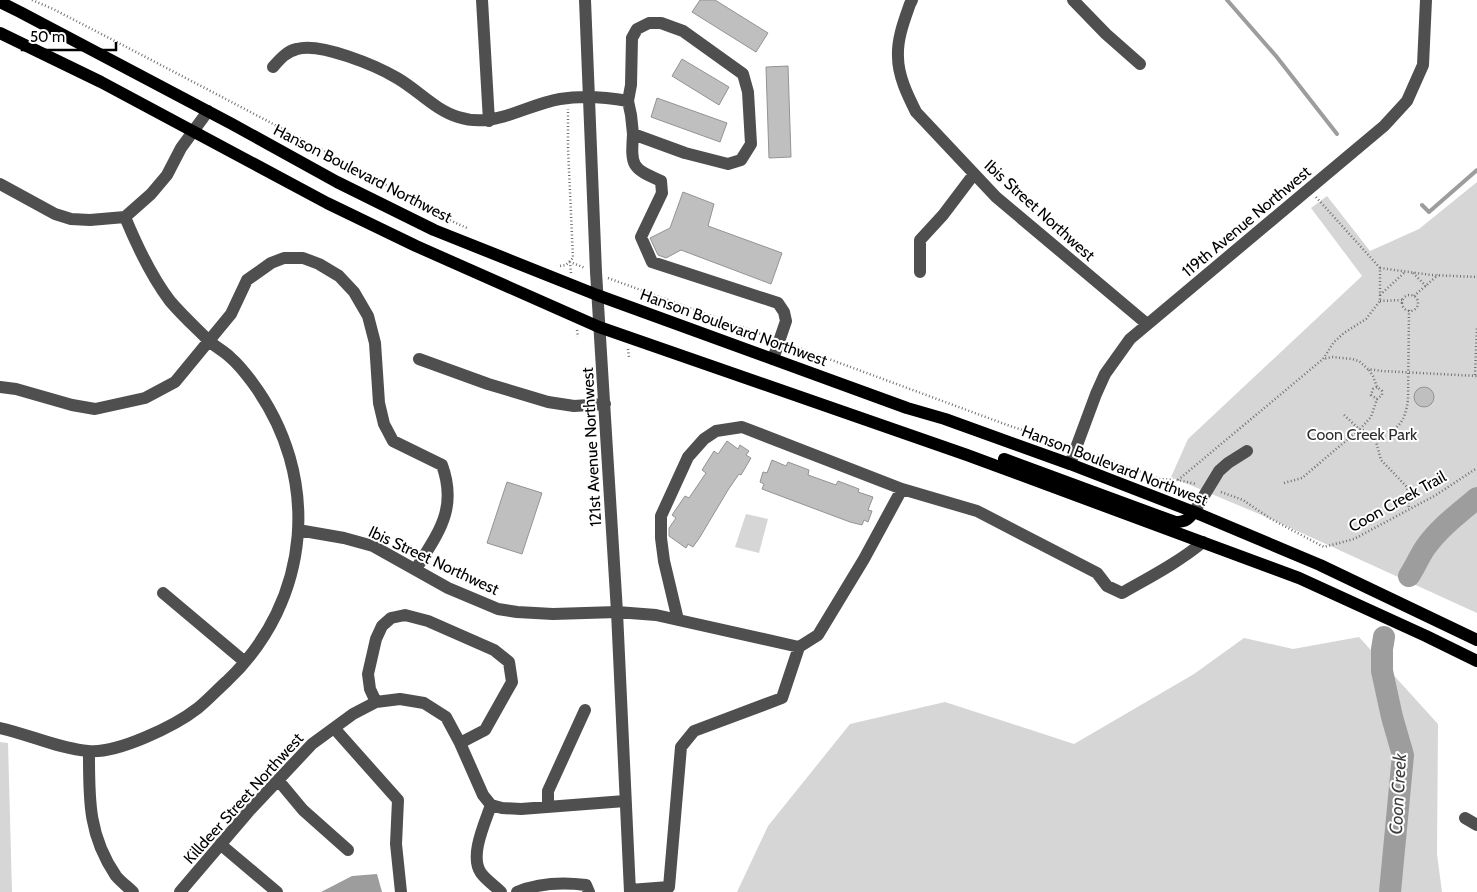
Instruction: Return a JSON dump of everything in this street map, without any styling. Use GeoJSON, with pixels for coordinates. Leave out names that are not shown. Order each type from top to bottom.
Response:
{"type":"FeatureCollection","features":[{"type":"Feature","properties":{"kind":"main road","name":"Hanson Boulevard Northwest"},"geometry":{"type":"LineString","coordinates":[[0,2],[208,111],[337,182],[434,230],[597,295],[1070,464],[1194,512],[1320,565],[1477,640]]}},
{"type":"Feature","properties":{"kind":"main road"},"geometry":{"type":"LineString","coordinates":[[0,33],[101,82],[327,202],[409,243],[599,327],[930,442],[1203,542],[1308,582],[1477,661]]}},
{"type":"Feature","properties":{"kind":"main road"},"geometry":{"type":"LineString","coordinates":[[930,442],[952,440],[1175,522],[1188,520],[1194,512]]}},
{"type":"Feature","properties":{"kind":"main road"},"geometry":{"type":"LineString","coordinates":[[1457,651],[1477,668]]}},
{"type":"Feature","properties":{"kind":"street"},"geometry":{"type":"LineString","coordinates":[[482,0],[489,121]]}},
{"type":"Feature","properties":{"kind":"street","name":"121st Avenue Northwest"},"geometry":{"type":"LineString","coordinates":[[585,0],[597,295],[617,612],[630,891]]}},
{"type":"Feature","properties":{"kind":"street","name":"Ibis Street Northwest"},"geometry":{"type":"LineString","coordinates":[[912,0],[901,32],[898,58],[909,98],[916,112],[996,197],[1147,324]]}},
{"type":"Feature","properties":{"kind":"street"},"geometry":{"type":"LineString","coordinates":[[1073,0],[1106,34],[1140,64]]}},
{"type":"Feature","properties":{"kind":"street","name":"119th Avenue Northwest"},"geometry":{"type":"LineString","coordinates":[[1070,464],[1105,374],[1130,339],[1310,190],[1384,126],[1407,102],[1423,65],[1426,0]]}},
{"type":"Feature","properties":{"kind":"street"},"geometry":{"type":"LineString","coordinates":[[633,134],[685,153],[728,164],[741,160],[751,144],[748,92],[743,74],[683,31],[660,23],[649,22],[636,29],[632,38],[631,85],[628,102],[632,115],[632,153],[636,169],[661,180],[662,194],[642,237],[652,262],[778,303],[784,312],[786,321],[773,358]]}},
{"type":"Feature","properties":{"kind":"street"},"geometry":{"type":"LineString","coordinates":[[273,66],[286,53],[298,48],[311,48],[356,59],[390,75],[442,110],[471,120],[489,121],[559,99],[608,97],[628,102]]}},
{"type":"Feature","properties":{"kind":"street"},"geometry":{"type":"LineString","coordinates":[[0,184],[55,214],[90,220],[126,217],[167,176],[181,148],[208,111]]}},
{"type":"Feature","properties":{"kind":"street"},"geometry":{"type":"LineString","coordinates":[[920,272],[920,240],[943,215],[974,174]]}},
{"type":"Feature","properties":{"kind":"street"},"geometry":{"type":"LineString","coordinates":[[0,728],[89,752],[114,748],[158,732],[197,708],[245,662],[262,640],[285,597],[296,557],[299,510],[294,475],[287,447],[276,420],[252,382],[242,370],[231,358],[208,341],[171,301],[156,281],[136,242],[126,217]]}},
{"type":"Feature","properties":{"kind":"street"},"geometry":{"type":"LineString","coordinates":[[0,387],[16,389],[72,405],[95,409],[125,404],[145,398],[175,382],[231,314],[247,280],[271,263],[284,258],[303,258],[319,264],[339,276],[354,292],[368,316],[375,343],[379,403],[384,424],[393,441],[442,465],[448,481],[448,502],[442,528],[416,569]]}},
{"type":"Feature","properties":{"kind":"street"},"geometry":{"type":"LineString","coordinates":[[419,359],[488,384],[548,402],[574,406],[605,404]]}},
{"type":"Feature","properties":{"kind":"street"},"geometry":{"type":"LineString","coordinates":[[678,620],[664,561],[661,516],[688,457],[704,440],[716,431],[742,428],[902,489],[977,511],[1097,573],[1107,586],[1122,593],[1186,556],[1203,542]]}},
{"type":"Feature","properties":{"kind":"street"},"geometry":{"type":"LineString","coordinates":[[1194,512],[1219,471],[1228,462],[1247,451]]}},
{"type":"Feature","properties":{"kind":"street"},"geometry":{"type":"LineString","coordinates":[[630,891],[669,887],[681,747],[694,731],[782,698],[799,647],[818,635],[864,559],[902,489]]}},
{"type":"Feature","properties":{"kind":"street","name":"Ibis Street Northwest"},"geometry":{"type":"LineString","coordinates":[[298,530],[344,538],[373,546],[448,588],[498,609],[553,614],[617,612],[656,615],[799,647]]}},
{"type":"Feature","properties":{"kind":"street"},"geometry":{"type":"LineString","coordinates":[[163,593],[245,662]]}},
{"type":"Feature","properties":{"kind":"street"},"geometry":{"type":"LineString","coordinates":[[376,702],[370,689],[368,674],[376,639],[382,626],[391,618],[405,615],[428,621],[494,650],[509,662],[512,682],[485,730],[460,743]]}},
{"type":"Feature","properties":{"kind":"street","name":"Killdeer Street Northwest"},"geometry":{"type":"LineString","coordinates":[[183,891],[220,844],[312,744],[352,714],[376,702],[400,699],[424,703],[446,717],[460,743],[483,795],[491,805]]}},
{"type":"Feature","properties":{"kind":"street"},"geometry":{"type":"LineString","coordinates":[[548,807],[548,791],[585,710]]}},
{"type":"Feature","properties":{"kind":"street"},"geometry":{"type":"LineString","coordinates":[[334,728],[398,800],[396,844],[401,892]]}},
{"type":"Feature","properties":{"kind":"street"},"geometry":{"type":"LineString","coordinates":[[89,752],[92,821],[97,840],[117,877],[133,892]]}},
{"type":"Feature","properties":{"kind":"street"},"geometry":{"type":"LineString","coordinates":[[278,780],[303,810],[348,850]]}},
{"type":"Feature","properties":{"kind":"street"},"geometry":{"type":"LineString","coordinates":[[501,892],[481,873],[476,859],[491,805],[502,808],[521,809],[625,801]]}},
{"type":"Feature","properties":{"kind":"street"},"geometry":{"type":"LineString","coordinates":[[1464,818],[1477,825]]}},
{"type":"Feature","properties":{"kind":"street"},"geometry":{"type":"LineString","coordinates":[[220,844],[277,892]]}},
{"type":"Feature","properties":{"kind":"street"},"geometry":{"type":"LineString","coordinates":[[517,892],[542,884],[571,883],[586,885],[589,892]]}},
{"type":"Feature","properties":{"kind":"path"},"geometry":{"type":"LineString","coordinates":[[32,0],[219,95],[377,178],[445,219],[470,230]]}},
{"type":"Feature","properties":{"kind":"path"},"geometry":{"type":"LineString","coordinates":[[556,265],[566,264],[573,258],[568,148],[568,98]]}},
{"type":"Feature","properties":{"kind":"path"},"geometry":{"type":"LineString","coordinates":[[1310,190],[1380,268],[1413,273],[1477,276]]}},
{"type":"Feature","properties":{"kind":"path"},"geometry":{"type":"LineString","coordinates":[[1178,480],[1323,359],[1334,342],[1344,333],[1366,319],[1380,301],[1380,268]]}},
{"type":"Feature","properties":{"kind":"path"},"geometry":{"type":"LineString","coordinates":[[1380,295],[1405,272]]}},
{"type":"Feature","properties":{"kind":"path"},"geometry":{"type":"LineString","coordinates":[[1413,273],[1426,286]]}},
{"type":"Feature","properties":{"kind":"path"},"geometry":{"type":"LineString","coordinates":[[1380,301],[1402,300],[1408,295],[1414,296],[1438,275]]}},
{"type":"Feature","properties":{"kind":"path"},"geometry":{"type":"LineString","coordinates":[[619,283],[1010,426],[1076,448]]}},
{"type":"Feature","properties":{"kind":"path"},"geometry":{"type":"LineString","coordinates":[[1402,300],[1403,307],[1409,310],[1414,309],[1417,305],[1417,300],[1414,296]]}},
{"type":"Feature","properties":{"kind":"path"},"geometry":{"type":"LineString","coordinates":[[1344,414],[1359,429],[1374,434],[1395,429],[1404,418],[1408,400],[1409,310]]}},
{"type":"Feature","properties":{"kind":"path"},"geometry":{"type":"LineString","coordinates":[[1368,369],[1476,376],[1477,327]]}},
{"type":"Feature","properties":{"kind":"path"},"geometry":{"type":"LineString","coordinates":[[626,335],[629,358]]}},
{"type":"Feature","properties":{"kind":"path"},"geometry":{"type":"LineString","coordinates":[[1284,483],[1302,478],[1359,429],[1371,417],[1377,399],[1382,395],[1373,376],[1359,361],[1344,357],[1323,359]]}},
{"type":"Feature","properties":{"kind":"path"},"geometry":{"type":"LineString","coordinates":[[1377,387],[1372,388],[1371,395],[1377,399]]}},
{"type":"Feature","properties":{"kind":"path"},"geometry":{"type":"LineString","coordinates":[[1374,434],[1381,460],[1407,487],[1409,510]]}},
{"type":"Feature","properties":{"kind":"path","name":"Coon Creek Trail"},"geometry":{"type":"LineString","coordinates":[[1324,547],[1354,539],[1436,495],[1477,468]]}},
{"type":"Feature","properties":{"kind":"green space","name":"Coon Creek Park"},"geometry":{"type":"Polygon","coordinates":[[[1477,182],[1477,613],[1271,519],[1171,477],[1188,439],[1362,276],[1311,208],[1327,196],[1370,251],[1419,229],[1477,182]]]}},
{"type":"Feature","properties":{"kind":"green space"},"geometry":{"type":"Polygon","coordinates":[[[746,514],[768,519],[759,553],[735,547],[746,514]]]}},
{"type":"Feature","properties":{"kind":"green space"},"geometry":{"type":"Polygon","coordinates":[[[1359,637],[1438,724],[1437,854],[1442,892],[737,892],[768,826],[850,724],[945,702],[1074,744],[1194,674],[1244,638],[1293,649],[1359,637]]]}},
{"type":"Feature","properties":{"kind":"green space"},"geometry":{"type":"Polygon","coordinates":[[[0,742],[8,743],[12,892],[0,892],[0,742]]]}},
{"type":"Feature","properties":{"kind":"shaded area"},"geometry":{"type":"Polygon","coordinates":[[[377,874],[382,892],[321,892],[352,876],[377,874]]]}},
{"type":"Feature","properties":{"kind":"building"},"geometry":{"type":"Polygon","coordinates":[[[700,0],[715,0],[768,33],[756,52],[692,12],[700,0]]]}},
{"type":"Feature","properties":{"kind":"building"},"geometry":{"type":"Polygon","coordinates":[[[682,59],[729,87],[719,105],[672,76],[682,59]]]}},
{"type":"Feature","properties":{"kind":"building"},"geometry":{"type":"Polygon","coordinates":[[[788,66],[791,157],[769,158],[766,67],[788,66]]]}},
{"type":"Feature","properties":{"kind":"building"},"geometry":{"type":"Polygon","coordinates":[[[657,98],[727,123],[720,142],[651,117],[657,98]]]}},
{"type":"Feature","properties":{"kind":"building"},"geometry":{"type":"Polygon","coordinates":[[[683,192],[714,204],[708,226],[782,253],[771,284],[681,250],[666,258],[658,255],[650,238],[670,228],[683,192]]]}},
{"type":"Feature","properties":{"kind":"building"},"geometry":{"type":"Polygon","coordinates":[[[1424,387],[1431,390],[1434,397],[1431,404],[1424,407],[1417,404],[1414,397],[1417,390],[1424,387]]]}},
{"type":"Feature","properties":{"kind":"building"},"geometry":{"type":"Polygon","coordinates":[[[727,441],[738,449],[740,445],[749,451],[746,455],[751,458],[741,475],[739,474],[728,490],[693,547],[688,544],[686,548],[669,536],[669,528],[676,518],[672,515],[685,496],[689,498],[706,473],[702,470],[714,451],[718,454],[727,441]]]}},
{"type":"Feature","properties":{"kind":"building"},"geometry":{"type":"Polygon","coordinates":[[[772,460],[786,466],[788,462],[809,470],[808,475],[836,485],[838,481],[859,489],[858,492],[873,497],[868,510],[872,511],[868,522],[864,520],[862,525],[850,522],[762,489],[764,484],[760,482],[763,472],[767,473],[772,460]]]}},
{"type":"Feature","properties":{"kind":"building"},"geometry":{"type":"Polygon","coordinates":[[[507,482],[542,493],[522,554],[487,543],[507,482]]]}},
{"type":"Feature","properties":{"kind":"waterway"},"geometry":{"type":"LineString","coordinates":[[1227,0],[1276,56],[1337,134]]}},
{"type":"Feature","properties":{"kind":"waterway"},"geometry":{"type":"LineString","coordinates":[[1422,205],[1429,212],[1477,170]]}},
{"type":"Feature","properties":{"kind":"waterway","name":"Coon Creek"},"geometry":{"type":"LineString","coordinates":[[1409,576],[1425,548],[1436,534],[1477,498]]}},
{"type":"Feature","properties":{"kind":"waterway","name":"Coon Creek"},"geometry":{"type":"LineString","coordinates":[[1384,637],[1382,671],[1403,755],[1390,892]]}}]}
